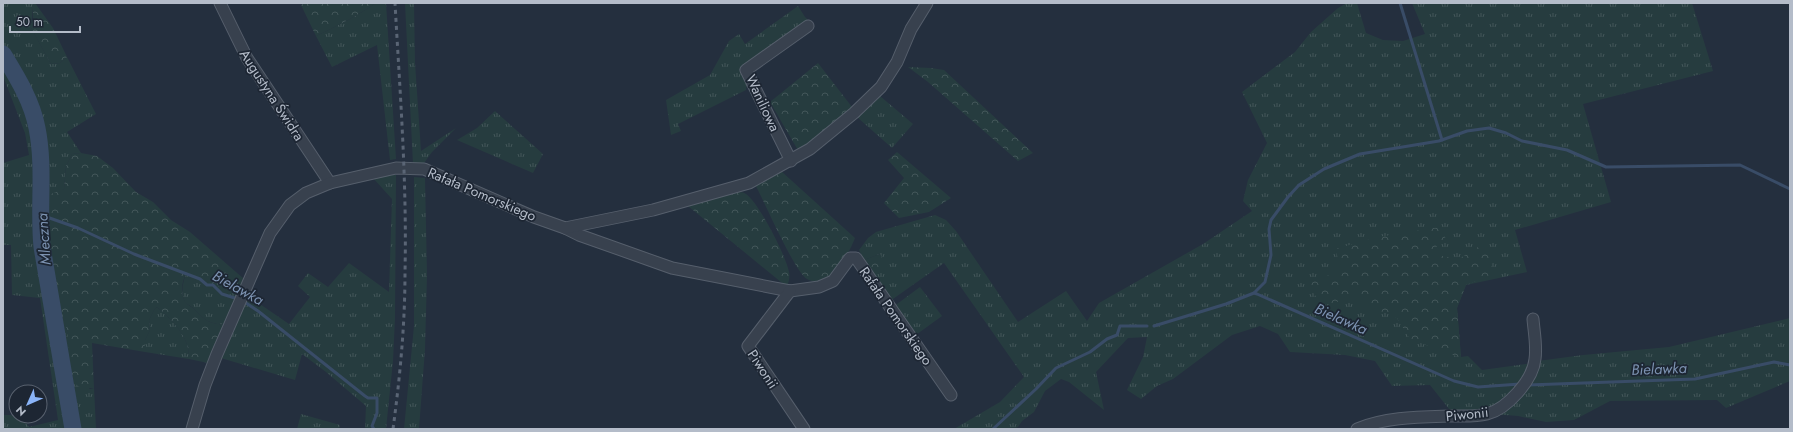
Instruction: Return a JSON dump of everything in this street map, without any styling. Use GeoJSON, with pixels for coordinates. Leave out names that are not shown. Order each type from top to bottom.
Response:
{"type":"FeatureCollection","features":[{"type":"Feature","properties":{"kind":"street","name":"Augustyna Świdra"},"geometry":{"type":"LineString","coordinates":[[220,3],[247,58],[330,183]]}},
{"type":"Feature","properties":{"kind":"street"},"geometry":{"type":"LineString","coordinates":[[565,228],[653,210],[749,183],[810,149],[832,132],[881,87],[897,62],[911,29],[927,3]]}},
{"type":"Feature","properties":{"kind":"street","name":"Waniliowa"},"geometry":{"type":"LineString","coordinates":[[790,160],[746,70],[808,26]]}},
{"type":"Feature","properties":{"kind":"street","name":"Rafała Pomorskiego"},"geometry":{"type":"LineString","coordinates":[[192,429],[207,379],[270,233],[280,218],[297,199],[306,193],[330,183],[396,168],[424,169],[579,235],[672,268],[790,291],[819,287],[833,280],[850,258],[856,258],[951,395]]}},
{"type":"Feature","properties":{"kind":"street","name":"Piwonii"},"geometry":{"type":"LineString","coordinates":[[790,291],[748,346],[804,429]]}},
{"type":"Feature","properties":{"kind":"street","name":"Piwonii"},"geometry":{"type":"LineString","coordinates":[[1357,429],[1366,425],[1396,419],[1471,416],[1487,414],[1499,409],[1513,398],[1522,387],[1533,368],[1535,359],[1533,319]]}},
{"type":"Feature","properties":{"kind":"green space"},"geometry":{"type":"Polygon","coordinates":[[[3,3],[35,3],[30,26],[51,64],[60,63],[67,57],[96,114],[67,132],[81,153],[72,154],[66,166],[64,189],[59,192],[42,222],[49,267],[69,339],[71,374],[90,389],[94,388],[96,429],[3,429],[3,415],[8,415],[8,424],[27,424],[29,427],[48,424],[48,422],[58,420],[40,298],[12,295],[11,245],[3,245],[3,163],[29,155],[25,133],[3,76],[3,3]]]}},
{"type":"Feature","properties":{"kind":"green space"},"geometry":{"type":"Polygon","coordinates":[[[35,3],[53,28],[67,57],[60,63],[51,64],[30,26],[33,20],[33,5],[35,3]]]}},
{"type":"Feature","properties":{"kind":"green space"},"geometry":{"type":"Polygon","coordinates":[[[305,3],[376,3],[347,21],[316,36],[301,5],[305,3]]]}},
{"type":"Feature","properties":{"kind":"green space"},"geometry":{"type":"Polygon","coordinates":[[[376,3],[386,3],[396,159],[390,160],[377,45],[332,67],[316,36],[347,21],[376,3]]]}},
{"type":"Feature","properties":{"kind":"green space"},"geometry":{"type":"Polygon","coordinates":[[[405,3],[414,3],[415,63],[421,151],[456,128],[432,152],[424,163],[420,165],[413,164],[405,3]]]}},
{"type":"Feature","properties":{"kind":"green space"},"geometry":{"type":"Polygon","coordinates":[[[1347,3],[1357,3],[1366,33],[1383,40],[1403,41],[1425,34],[1412,3],[1692,3],[1713,71],[1583,104],[1611,202],[1515,230],[1527,272],[1466,285],[1457,308],[1461,357],[1468,356],[1482,370],[1533,363],[1527,374],[1498,407],[1453,414],[1430,385],[1392,386],[1375,361],[1345,355],[1290,352],[1278,334],[1260,326],[1232,335],[1173,379],[1157,386],[1141,399],[1127,390],[1143,357],[1147,337],[1128,338],[1096,372],[1104,410],[1069,382],[1061,379],[1045,391],[1034,412],[1022,421],[1018,427],[1013,429],[954,429],[1000,402],[1024,377],[944,263],[890,301],[872,278],[880,254],[864,260],[859,250],[868,238],[876,232],[935,215],[946,220],[956,231],[1018,322],[1066,291],[1087,321],[1099,303],[1203,244],[1252,211],[1243,201],[1248,180],[1267,143],[1242,92],[1295,52],[1311,32],[1338,8],[1347,3]]]}},
{"type":"Feature","properties":{"kind":"green space"},"geometry":{"type":"Polygon","coordinates":[[[798,6],[809,21],[742,68],[747,83],[746,90],[678,124],[681,131],[671,135],[666,100],[710,75],[729,41],[739,34],[745,44],[798,6]]]}},
{"type":"Feature","properties":{"kind":"green space"},"geometry":{"type":"Polygon","coordinates":[[[818,63],[852,107],[834,125],[799,152],[770,102],[818,63]]]}},
{"type":"Feature","properties":{"kind":"green space"},"geometry":{"type":"Polygon","coordinates":[[[908,67],[944,70],[1033,153],[1018,161],[928,82],[908,67]]]}},
{"type":"Feature","properties":{"kind":"green space"},"geometry":{"type":"Polygon","coordinates":[[[880,96],[913,124],[892,148],[857,117],[880,96]]]}},
{"type":"Feature","properties":{"kind":"green space"},"geometry":{"type":"Polygon","coordinates":[[[495,111],[543,154],[533,173],[457,140],[477,128],[495,111]]]}},
{"type":"Feature","properties":{"kind":"green space"},"geometry":{"type":"Polygon","coordinates":[[[897,152],[951,198],[929,212],[899,218],[884,203],[904,178],[888,160],[897,152]]]}},
{"type":"Feature","properties":{"kind":"green space"},"geometry":{"type":"Polygon","coordinates":[[[81,153],[97,156],[113,168],[136,192],[153,202],[171,220],[190,232],[244,279],[237,295],[187,272],[185,275],[182,288],[184,301],[208,321],[224,325],[208,363],[189,359],[189,351],[184,337],[169,318],[157,307],[149,320],[150,330],[145,340],[145,352],[92,343],[94,388],[81,388],[74,383],[71,374],[67,330],[49,267],[42,222],[43,202],[51,194],[64,189],[66,166],[72,154],[81,153]]]}},
{"type":"Feature","properties":{"kind":"green space"},"geometry":{"type":"Polygon","coordinates":[[[781,171],[855,238],[843,262],[837,270],[823,280],[815,282],[807,279],[801,273],[787,250],[755,184],[781,171]]]}},
{"type":"Feature","properties":{"kind":"green space"},"geometry":{"type":"Polygon","coordinates":[[[392,173],[396,175],[395,318],[393,361],[386,429],[365,429],[366,406],[302,354],[295,380],[221,358],[248,296],[289,324],[310,297],[298,286],[308,273],[328,287],[349,263],[389,292],[392,199],[374,179],[392,173]]]}},
{"type":"Feature","properties":{"kind":"green space"},"geometry":{"type":"Polygon","coordinates":[[[414,177],[425,178],[427,275],[425,349],[419,429],[404,429],[414,326],[414,177]]]}},
{"type":"Feature","properties":{"kind":"green space"},"geometry":{"type":"Polygon","coordinates":[[[737,192],[745,193],[765,218],[787,264],[789,279],[787,287],[688,206],[737,192]]]}},
{"type":"Feature","properties":{"kind":"green space"},"geometry":{"type":"Polygon","coordinates":[[[1440,227],[1446,239],[1436,247],[1442,256],[1459,259],[1476,248],[1486,244],[1494,254],[1490,275],[1466,285],[1457,308],[1461,358],[1410,339],[1397,318],[1386,312],[1372,311],[1359,297],[1323,305],[1306,284],[1342,270],[1335,249],[1378,237],[1440,227]]]}},
{"type":"Feature","properties":{"kind":"green space"},"geometry":{"type":"Polygon","coordinates":[[[880,254],[886,265],[872,278],[864,260],[880,254]]]}},
{"type":"Feature","properties":{"kind":"green space"},"geometry":{"type":"Polygon","coordinates":[[[187,271],[237,295],[224,325],[208,321],[187,304],[183,297],[182,288],[187,271]]]}},
{"type":"Feature","properties":{"kind":"green space"},"geometry":{"type":"Polygon","coordinates":[[[920,287],[942,316],[913,337],[893,307],[920,287]]]}},
{"type":"Feature","properties":{"kind":"green space"},"geometry":{"type":"Polygon","coordinates":[[[157,307],[169,318],[184,337],[189,351],[189,359],[145,352],[145,340],[150,330],[149,320],[157,307]]]}},
{"type":"Feature","properties":{"kind":"green space"},"geometry":{"type":"Polygon","coordinates":[[[1790,318],[1790,381],[1726,408],[1717,400],[1610,401],[1574,420],[1546,422],[1518,416],[1493,414],[1538,361],[1669,347],[1790,318]]]}},
{"type":"Feature","properties":{"kind":"green space"},"geometry":{"type":"Polygon","coordinates":[[[301,414],[340,425],[339,429],[297,429],[301,414]]]}},
{"type":"Feature","properties":{"kind":"waterway"},"geometry":{"type":"LineString","coordinates":[[1400,3],[1442,140]]}},
{"type":"Feature","properties":{"kind":"waterway","name":"Mleczna"},"geometry":{"type":"LineString","coordinates":[[3,54],[19,80],[28,99],[37,128],[41,158],[42,247],[73,429]]}},
{"type":"Feature","properties":{"kind":"waterway"},"geometry":{"type":"LineString","coordinates":[[1254,293],[1265,282],[1271,255],[1269,229],[1271,220],[1299,185],[1324,169],[1360,154],[1439,141],[1467,131],[1489,128],[1506,133],[1522,141],[1567,150],[1606,167],[1740,165],[1790,189]]}},
{"type":"Feature","properties":{"kind":"waterway","name":"Bielawka"},"geometry":{"type":"LineString","coordinates":[[41,215],[78,228],[134,254],[200,279],[207,285],[213,285],[222,294],[238,299]]}},
{"type":"Feature","properties":{"kind":"waterway","name":"Bielawka"},"geometry":{"type":"LineString","coordinates":[[1154,326],[1226,304],[1254,293],[1454,381],[1478,387],[1520,384]]}},
{"type":"Feature","properties":{"kind":"waterway","name":"Bielawka"},"geometry":{"type":"LineString","coordinates":[[243,301],[258,311],[365,396],[368,398],[377,398],[377,413],[372,426],[374,429]]}},
{"type":"Feature","properties":{"kind":"waterway","name":"Bielawka"},"geometry":{"type":"LineString","coordinates":[[993,429],[1056,368],[1090,352],[1107,339],[1117,335],[1120,326],[1147,326]]}},
{"type":"Feature","properties":{"kind":"waterway","name":"Bielawka"},"geometry":{"type":"LineString","coordinates":[[1528,385],[1695,379],[1774,362],[1790,365]]}},
{"type":"Feature","properties":{"kind":"railway"},"geometry":{"type":"LineString","coordinates":[[393,429],[400,370],[405,292],[403,138],[395,3]]}}]}
